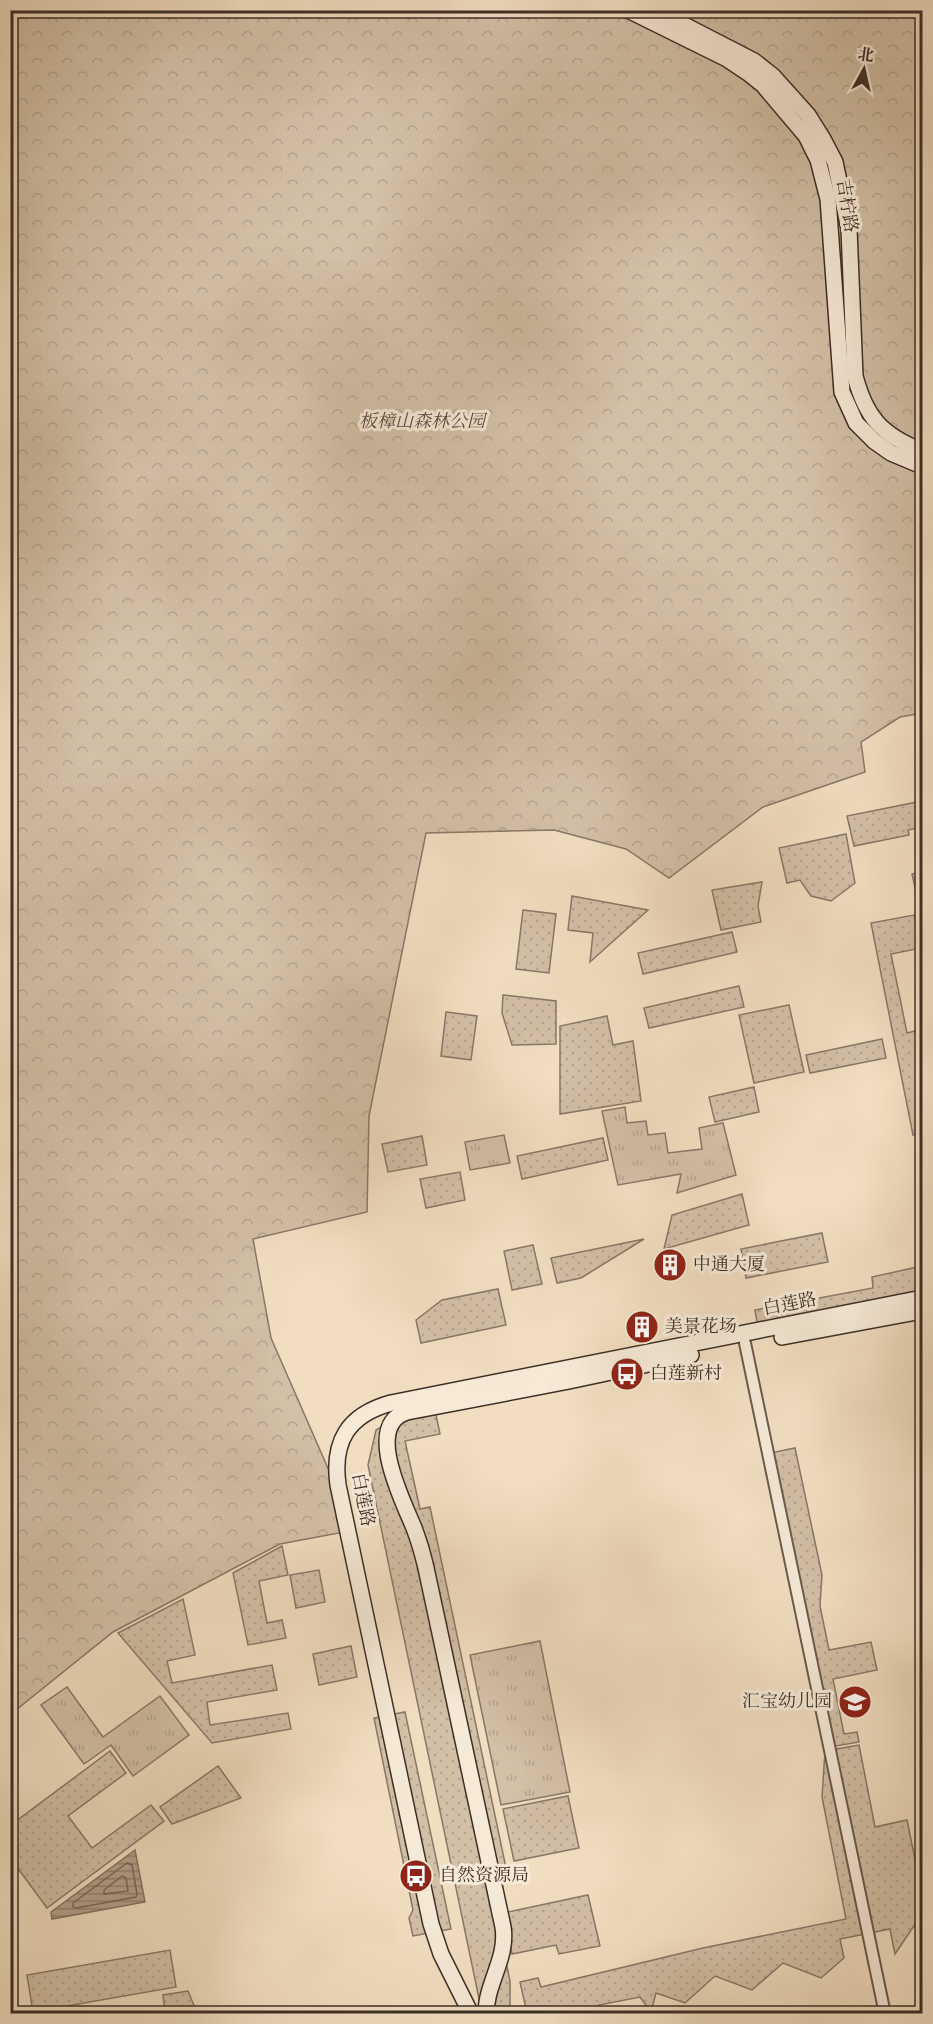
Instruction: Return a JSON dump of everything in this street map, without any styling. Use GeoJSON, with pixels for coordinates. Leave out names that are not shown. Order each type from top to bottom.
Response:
{"type":"FeatureCollection","features":[{"type":"Feature","properties":{"kind":"main road","name":"吉柠路"},"geometry":{"type":"LineString","coordinates":[[628,10],[727,59],[748,73],[763,85],[806,136],[818,160],[828,199],[842,392],[856,423],[874,441],[891,453],[922,466]]}},
{"type":"Feature","properties":{"kind":"main road","name":"吉柠路"},"geometry":{"type":"LineString","coordinates":[[655,10],[754,61],[773,76],[808,116],[823,139],[835,162],[849,229],[855,376],[860,395],[868,412],[880,426],[900,440],[922,451]]}},
{"type":"Feature","properties":{"kind":"main road","name":"白莲路"},"geometry":{"type":"LineString","coordinates":[[471,2013],[441,1954],[431,1924],[338,1485],[337,1456],[339,1446],[349,1427],[363,1414],[391,1402],[922,1298]]}},
{"type":"Feature","properties":{"kind":"main road","name":"白莲路"},"geometry":{"type":"LineString","coordinates":[[486,2013],[490,1989],[504,1946],[504,1933],[426,1568],[416,1534],[397,1490],[387,1452],[389,1428],[396,1417],[407,1412],[569,1381],[745,1343],[922,1311]]}},
{"type":"Feature","properties":{"kind":"street"},"geometry":{"type":"LineString","coordinates":[[745,1343],[885,2013]]}},
{"type":"Feature","properties":{"kind":"green space","name":"板樟山森林公园"},"geometry":{"type":"Polygon","coordinates":[[[11,11],[922,11],[922,713],[900,717],[861,742],[865,772],[763,807],[669,878],[626,849],[554,830],[426,833],[369,1116],[367,1212],[253,1239],[271,1338],[355,1530],[280,1544],[113,1632],[11,1714],[11,11]]]}},
{"type":"Feature","properties":{"kind":"green space"},"geometry":{"type":"Polygon","coordinates":[[[922,801],[922,827],[908,830],[909,835],[854,846],[847,816],[922,801]]]}},
{"type":"Feature","properties":{"kind":"green space"},"geometry":{"type":"Polygon","coordinates":[[[846,834],[855,883],[831,901],[811,896],[800,880],[787,883],[779,848],[846,834]]]}},
{"type":"Feature","properties":{"kind":"green space"},"geometry":{"type":"Polygon","coordinates":[[[922,872],[922,909],[920,910],[912,874],[922,872]]]}},
{"type":"Feature","properties":{"kind":"green space"},"geometry":{"type":"Polygon","coordinates":[[[762,882],[758,906],[761,922],[721,930],[712,890],[762,882]]]}},
{"type":"Feature","properties":{"kind":"green space"},"geometry":{"type":"Polygon","coordinates":[[[572,896],[648,910],[590,962],[593,933],[568,930],[572,896]]]}},
{"type":"Feature","properties":{"kind":"green space"},"geometry":{"type":"Polygon","coordinates":[[[523,910],[556,914],[549,973],[516,969],[523,910]]]}},
{"type":"Feature","properties":{"kind":"green space"},"geometry":{"type":"Polygon","coordinates":[[[914,915],[921,948],[891,954],[907,1033],[915,1031],[922,1066],[922,1133],[913,1135],[871,923],[914,915]]]}},
{"type":"Feature","properties":{"kind":"green space"},"geometry":{"type":"Polygon","coordinates":[[[732,932],[737,952],[643,974],[638,953],[732,932]]]}},
{"type":"Feature","properties":{"kind":"green space"},"geometry":{"type":"Polygon","coordinates":[[[739,986],[744,1007],[649,1028],[644,1008],[739,986]]]}},
{"type":"Feature","properties":{"kind":"green space"},"geometry":{"type":"Polygon","coordinates":[[[503,995],[556,1001],[556,1044],[512,1045],[502,1013],[503,995]]]}},
{"type":"Feature","properties":{"kind":"green space"},"geometry":{"type":"Polygon","coordinates":[[[789,1005],[804,1072],[754,1083],[739,1015],[789,1005]]]}},
{"type":"Feature","properties":{"kind":"green space"},"geometry":{"type":"Polygon","coordinates":[[[446,1012],[477,1016],[471,1060],[441,1056],[446,1012]]]}},
{"type":"Feature","properties":{"kind":"green space"},"geometry":{"type":"Polygon","coordinates":[[[607,1016],[613,1045],[633,1041],[641,1101],[560,1114],[560,1026],[607,1016]]]}},
{"type":"Feature","properties":{"kind":"green space"},"geometry":{"type":"Polygon","coordinates":[[[882,1039],[886,1058],[810,1073],[806,1055],[882,1039]]]}},
{"type":"Feature","properties":{"kind":"green space"},"geometry":{"type":"Polygon","coordinates":[[[754,1087],[759,1112],[715,1122],[709,1097],[754,1087]]]}},
{"type":"Feature","properties":{"kind":"green space"},"geometry":{"type":"Polygon","coordinates":[[[625,1107],[627,1123],[646,1121],[648,1135],[665,1133],[668,1153],[702,1149],[699,1128],[723,1123],[736,1175],[677,1193],[681,1174],[618,1185],[602,1111],[625,1107]]]}},
{"type":"Feature","properties":{"kind":"green space"},"geometry":{"type":"Polygon","coordinates":[[[504,1135],[510,1163],[470,1170],[465,1142],[504,1135]]]}},
{"type":"Feature","properties":{"kind":"green space"},"geometry":{"type":"Polygon","coordinates":[[[422,1136],[427,1165],[388,1172],[382,1144],[422,1136]]]}},
{"type":"Feature","properties":{"kind":"green space"},"geometry":{"type":"Polygon","coordinates":[[[603,1138],[608,1160],[522,1179],[517,1156],[603,1138]]]}},
{"type":"Feature","properties":{"kind":"green space"},"geometry":{"type":"Polygon","coordinates":[[[460,1172],[465,1200],[426,1208],[420,1179],[460,1172]]]}},
{"type":"Feature","properties":{"kind":"green space"},"geometry":{"type":"Polygon","coordinates":[[[742,1194],[749,1225],[664,1249],[672,1215],[742,1194]]]}},
{"type":"Feature","properties":{"kind":"green space"},"geometry":{"type":"Polygon","coordinates":[[[822,1233],[828,1262],[746,1278],[741,1249],[822,1233]]]}},
{"type":"Feature","properties":{"kind":"green space"},"geometry":{"type":"Polygon","coordinates":[[[644,1239],[581,1278],[557,1283],[551,1258],[644,1239]]]}},
{"type":"Feature","properties":{"kind":"green space"},"geometry":{"type":"Polygon","coordinates":[[[533,1245],[542,1284],[512,1290],[504,1251],[533,1245]]]}},
{"type":"Feature","properties":{"kind":"green space"},"geometry":{"type":"Polygon","coordinates":[[[922,1266],[922,1295],[758,1328],[755,1310],[873,1288],[872,1277],[922,1266]]]}},
{"type":"Feature","properties":{"kind":"green space"},"geometry":{"type":"Polygon","coordinates":[[[498,1289],[506,1325],[421,1343],[416,1320],[442,1300],[498,1289]]]}},
{"type":"Feature","properties":{"kind":"green space"},"geometry":{"type":"Polygon","coordinates":[[[435,1410],[440,1434],[405,1441],[420,1509],[430,1507],[505,1863],[494,1904],[510,1981],[510,2010],[482,2013],[368,1465],[376,1430],[403,1415],[435,1410]]]}},
{"type":"Feature","properties":{"kind":"green space"},"geometry":{"type":"Polygon","coordinates":[[[795,1448],[822,1575],[820,1606],[829,1650],[871,1642],[877,1670],[833,1679],[844,1734],[857,1732],[859,1742],[825,1748],[766,1454],[795,1448]]]}},
{"type":"Feature","properties":{"kind":"green space"},"geometry":{"type":"Polygon","coordinates":[[[282,1546],[288,1575],[259,1581],[267,1623],[282,1620],[286,1638],[248,1645],[233,1573],[282,1546]]]}},
{"type":"Feature","properties":{"kind":"green space"},"geometry":{"type":"Polygon","coordinates":[[[319,1570],[325,1602],[296,1608],[290,1575],[319,1570]]]}},
{"type":"Feature","properties":{"kind":"green space"},"geometry":{"type":"Polygon","coordinates":[[[183,1599],[195,1655],[167,1661],[172,1683],[272,1665],[277,1690],[207,1702],[210,1725],[288,1713],[291,1729],[212,1743],[118,1633],[183,1599]]]}},
{"type":"Feature","properties":{"kind":"green space"},"geometry":{"type":"Polygon","coordinates":[[[540,1641],[570,1792],[501,1805],[470,1655],[540,1641]]]}},
{"type":"Feature","properties":{"kind":"green space"},"geometry":{"type":"Polygon","coordinates":[[[351,1646],[357,1677],[319,1685],[313,1654],[351,1646]]]}},
{"type":"Feature","properties":{"kind":"green space"},"geometry":{"type":"Polygon","coordinates":[[[67,1687],[103,1737],[160,1696],[189,1735],[133,1776],[111,1745],[84,1764],[41,1705],[67,1687]]]}},
{"type":"Feature","properties":{"kind":"green space"},"geometry":{"type":"Polygon","coordinates":[[[405,1712],[451,1929],[413,1936],[409,1918],[413,1910],[374,1718],[405,1712]]]}},
{"type":"Feature","properties":{"kind":"green space"},"geometry":{"type":"Polygon","coordinates":[[[859,1745],[875,1827],[907,1820],[922,1894],[922,1914],[895,1954],[890,1929],[840,1939],[844,1958],[821,1978],[783,1963],[752,1990],[715,1976],[685,2003],[656,1993],[651,2012],[640,1997],[599,2005],[601,2013],[527,2013],[520,1982],[538,1978],[541,1987],[703,1948],[846,1919],[822,1797],[825,1751],[859,1745]]]}},
{"type":"Feature","properties":{"kind":"green space"},"geometry":{"type":"Polygon","coordinates":[[[110,1751],[126,1773],[68,1816],[92,1848],[151,1805],[164,1821],[47,1908],[11,1859],[11,1825],[110,1751]]]}},
{"type":"Feature","properties":{"kind":"green space"},"geometry":{"type":"Polygon","coordinates":[[[218,1766],[241,1798],[172,1824],[160,1807],[218,1766]]]}},
{"type":"Feature","properties":{"kind":"green space"},"geometry":{"type":"Polygon","coordinates":[[[568,1796],[579,1848],[514,1861],[503,1809],[568,1796]]]}},
{"type":"Feature","properties":{"kind":"green space"},"geometry":{"type":"Polygon","coordinates":[[[588,1895],[600,1946],[559,1954],[556,1945],[512,1954],[503,1913],[588,1895]]]}},
{"type":"Feature","properties":{"kind":"green space"},"geometry":{"type":"Polygon","coordinates":[[[170,1950],[176,1987],[33,2012],[27,1975],[170,1950]]]}},
{"type":"Feature","properties":{"kind":"green space"},"geometry":{"type":"Polygon","coordinates":[[[188,1991],[197,2013],[165,2013],[163,1995],[188,1991]]]}},
{"type":"Feature","properties":{"kind":"water"},"geometry":{"type":"Polygon","coordinates":[[[135,1850],[145,1902],[52,1919],[51,1912],[135,1850]]]}},
{"type":"Feature","properties":{"kind":"place","name":"中通大厦"},"geometry":{"type":"Point","coordinates":[670,1265]}},
{"type":"Feature","properties":{"kind":"place","name":"美景花场"},"geometry":{"type":"Point","coordinates":[642,1327]}},
{"type":"Feature","properties":{"kind":"place","name":"白莲新村"},"geometry":{"type":"Point","coordinates":[627,1374]}},
{"type":"Feature","properties":{"kind":"place","name":"汇宝幼儿园"},"geometry":{"type":"Point","coordinates":[855,1702]}},
{"type":"Feature","properties":{"kind":"place","name":"自然资源局"},"geometry":{"type":"Point","coordinates":[416,1876]}}]}
